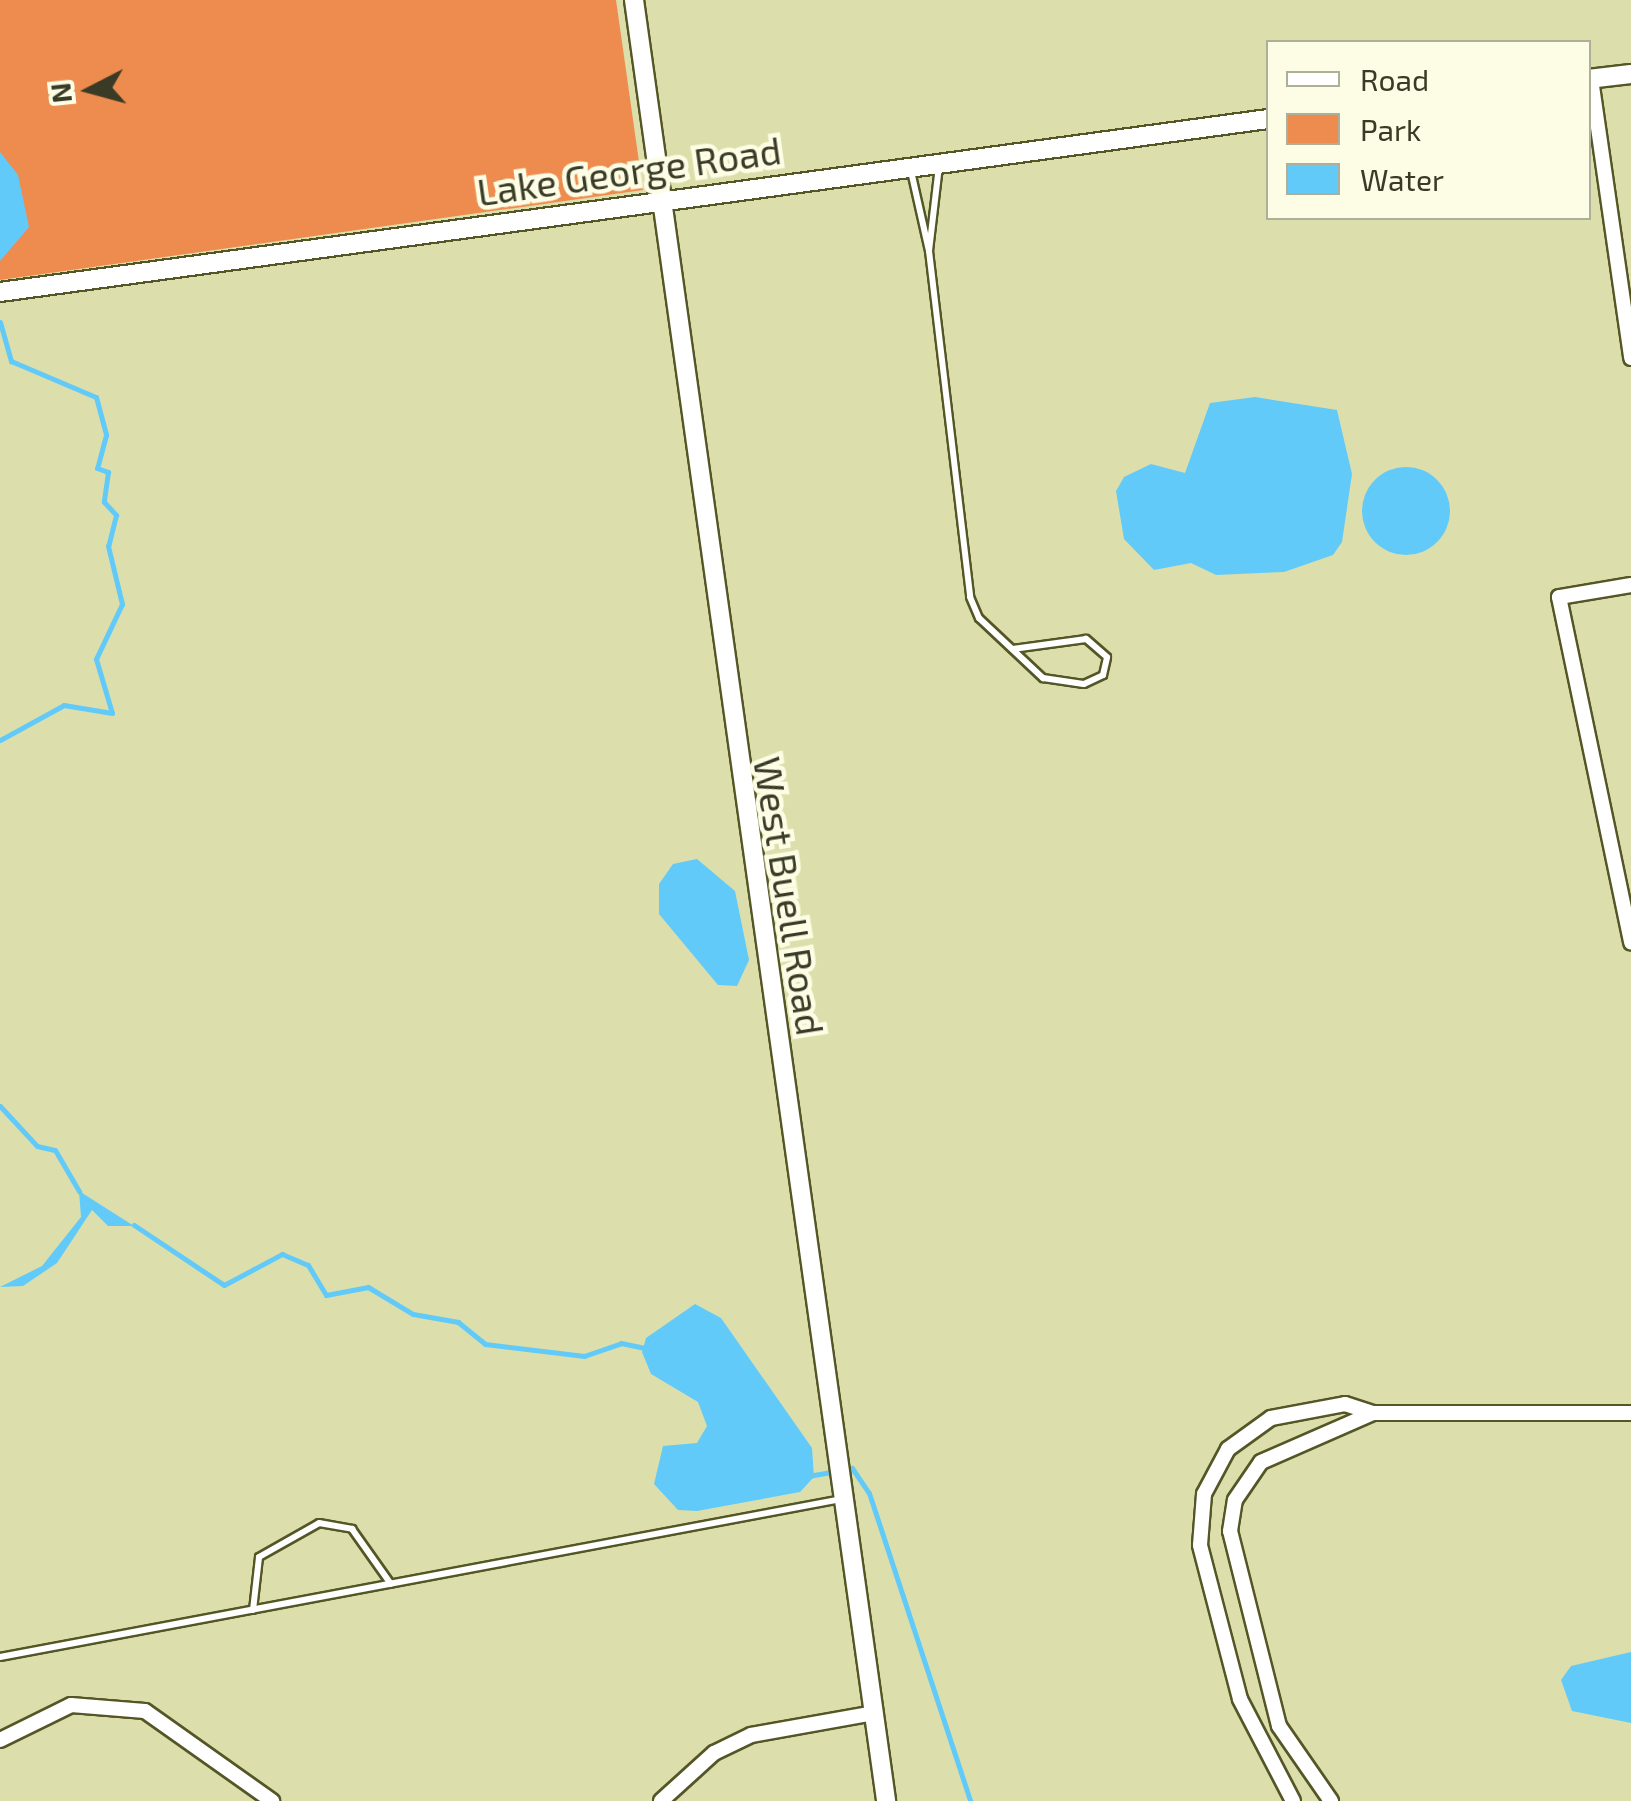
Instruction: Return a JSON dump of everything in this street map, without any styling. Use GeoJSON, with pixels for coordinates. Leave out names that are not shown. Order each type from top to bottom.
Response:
{"type":"FeatureCollection","features":[{"type":"Feature","properties":{"kind":"street","name":"West Buell Road"},"geometry":{"type":"LineString","coordinates":[[634,0],[664,198],[698,501],[848,1498],[886,1801]]}},
{"type":"Feature","properties":{"kind":"street"},"geometry":{"type":"LineString","coordinates":[[1591,79],[1631,74]]}},
{"type":"Feature","properties":{"kind":"street"},"geometry":{"type":"LineString","coordinates":[[1591,86],[1631,358]]}},
{"type":"Feature","properties":{"kind":"street","name":"Lake George Road"},"geometry":{"type":"LineString","coordinates":[[0,292],[910,164],[1266,119]]}},
{"type":"Feature","properties":{"kind":"street"},"geometry":{"type":"LineString","coordinates":[[1631,585],[1559,598],[1631,943]]}},
{"type":"Feature","properties":{"kind":"street"},"geometry":{"type":"LineString","coordinates":[[1293,1801],[1237,1688],[1200,1544],[1215,1469],[1271,1418],[1345,1404],[1373,1413],[1631,1414]]}},
{"type":"Feature","properties":{"kind":"street"},"geometry":{"type":"LineString","coordinates":[[1332,1801],[1279,1726],[1264,1680],[1235,1571],[1234,1500],[1276,1452],[1373,1413]]}},
{"type":"Feature","properties":{"kind":"street"},"geometry":{"type":"LineString","coordinates":[[1237,1688],[1264,1680]]}},
{"type":"Feature","properties":{"kind":"street"},"geometry":{"type":"LineString","coordinates":[[0,1740],[71,1705],[117,1704],[186,1732],[272,1801]]}},
{"type":"Feature","properties":{"kind":"street"},"geometry":{"type":"LineString","coordinates":[[662,1801],[714,1754],[751,1736],[875,1713]]}},
{"type":"Feature","properties":{"kind":"lane"},"geometry":{"type":"LineString","coordinates":[[929,250],[939,161]]}},
{"type":"Feature","properties":{"kind":"lane"},"geometry":{"type":"LineString","coordinates":[[910,164],[929,250],[960,548],[979,618],[1013,649],[1064,686],[1102,674],[1106,657],[1086,638],[1013,649]]}},
{"type":"Feature","properties":{"kind":"lane"},"geometry":{"type":"LineString","coordinates":[[0,1657],[848,1498]]}},
{"type":"Feature","properties":{"kind":"lane"},"geometry":{"type":"LineString","coordinates":[[253,1610],[259,1557],[319,1523],[352,1530],[391,1584]]}},
{"type":"Feature","properties":{"kind":"green space"},"geometry":{"type":"Polygon","coordinates":[[[0,0],[616,0],[643,190],[0,280],[0,0]]]}},
{"type":"Feature","properties":{"kind":"water"},"geometry":{"type":"Polygon","coordinates":[[[0,152],[18,175],[29,227],[0,261],[0,152]]]}},
{"type":"Feature","properties":{"kind":"water"},"geometry":{"type":"Polygon","coordinates":[[[1255,397],[1337,410],[1352,474],[1342,542],[1333,555],[1284,572],[1216,575],[1191,563],[1154,570],[1124,539],[1116,491],[1124,477],[1151,464],[1185,473],[1210,403],[1255,397]]]}},
{"type":"Feature","properties":{"kind":"water"},"geometry":{"type":"Polygon","coordinates":[[[1406,467],[1431,474],[1443,486],[1450,511],[1443,536],[1431,548],[1406,555],[1381,548],[1369,536],[1362,511],[1369,486],[1381,474],[1406,467]]]}},
{"type":"Feature","properties":{"kind":"water"},"geometry":{"type":"Polygon","coordinates":[[[697,859],[735,891],[749,960],[737,986],[718,985],[659,914],[659,884],[673,864],[697,859]]]}},
{"type":"Feature","properties":{"kind":"water"},"geometry":{"type":"Polygon","coordinates":[[[79,1191],[134,1226],[108,1226],[92,1210],[57,1263],[23,1286],[0,1287],[42,1266],[81,1217],[79,1191]]]}},
{"type":"Feature","properties":{"kind":"water"},"geometry":{"type":"Polygon","coordinates":[[[695,1304],[721,1318],[812,1448],[814,1477],[800,1492],[697,1511],[678,1510],[654,1484],[663,1446],[697,1443],[707,1426],[698,1402],[651,1374],[642,1352],[646,1338],[695,1304]]]}},
{"type":"Feature","properties":{"kind":"water"},"geometry":{"type":"Polygon","coordinates":[[[1631,1652],[1631,1723],[1572,1711],[1561,1680],[1571,1666],[1631,1652]]]}},
{"type":"Feature","properties":{"kind":"waterway"},"geometry":{"type":"LineString","coordinates":[[0,322],[11,361],[96,397],[106,435],[97,468],[108,472],[104,502],[116,515],[108,546],[122,604],[96,659],[112,713],[64,705],[0,740]]}},
{"type":"Feature","properties":{"kind":"waterway"},"geometry":{"type":"LineString","coordinates":[[0,1106],[37,1146],[55,1150],[79,1191]]}},
{"type":"Feature","properties":{"kind":"waterway"},"geometry":{"type":"LineString","coordinates":[[134,1225],[224,1285],[282,1254],[308,1265],[326,1295],[368,1287],[413,1314],[458,1322],[485,1344],[584,1356],[621,1343],[649,1349]]}},
{"type":"Feature","properties":{"kind":"waterway"},"geometry":{"type":"LineString","coordinates":[[852,1468],[869,1493],[970,1801]]}},
{"type":"Feature","properties":{"kind":"waterway"},"geometry":{"type":"LineString","coordinates":[[808,1476],[830,1472]]}}]}
